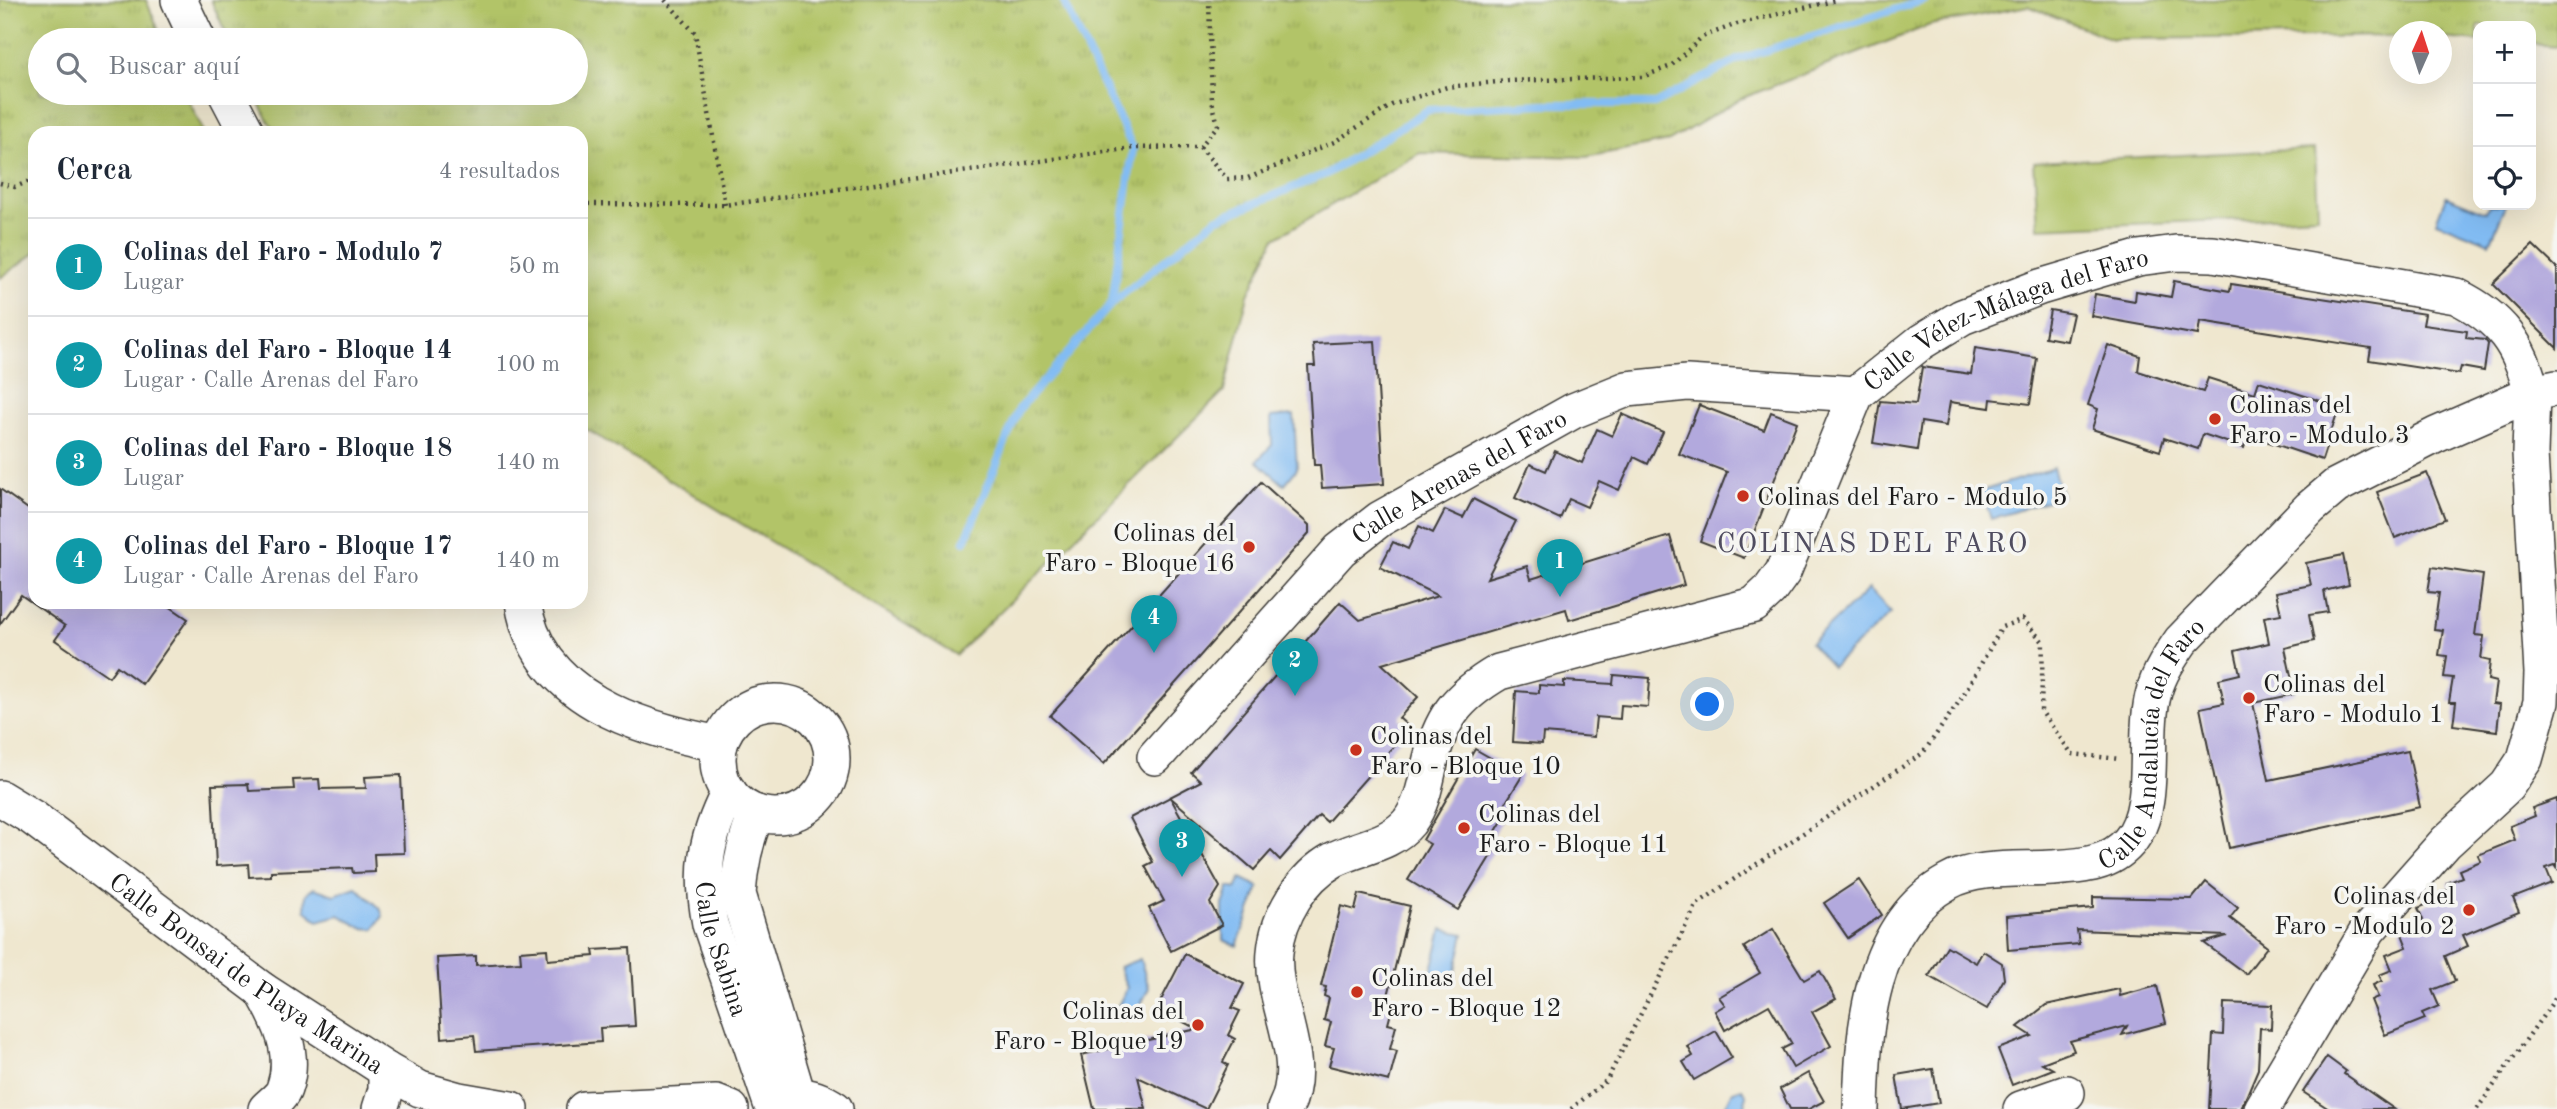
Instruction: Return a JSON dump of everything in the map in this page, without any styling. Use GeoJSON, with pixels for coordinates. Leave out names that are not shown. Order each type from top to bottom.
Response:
{"type":"FeatureCollection","features":[{"type":"Feature","properties":{"kind":"street"},"geometry":{"type":"LineString","coordinates":[[179,0],[192,28]]}},
{"type":"Feature","properties":{"kind":"street"},"geometry":{"type":"LineString","coordinates":[[232,105],[243,126]]}},
{"type":"Feature","properties":{"kind":"street","name":"Calle Vélez-Málaga del Faro"},"geometry":{"type":"LineString","coordinates":[[1286,1109],[1293,1078],[1292,1044],[1275,976],[1275,951],[1293,899],[1310,877],[1333,860],[1392,836],[1408,823],[1422,795],[1435,738],[1445,719],[1474,687],[1499,672],[1754,605],[1783,572],[1856,394],[1921,342],[1962,317],[2040,287],[2138,258],[2176,253],[2213,254],[2456,296],[2485,310],[2507,335],[2544,391],[2530,453],[2542,673],[2541,702],[2525,759],[2507,786],[2446,842],[2368,930],[2262,1109]]}},
{"type":"Feature","properties":{"kind":"street","name":"Calle Arenas del Faro"},"geometry":{"type":"LineString","coordinates":[[1155,757],[1340,550],[1380,519],[1573,411],[1627,389],[1687,383],[1856,394]]}},
{"type":"Feature","properties":{"kind":"street","name":"Calle Andalucía del Faro"},"geometry":{"type":"LineString","coordinates":[[1861,1109],[1867,1011],[1885,957],[1896,934],[1926,897],[1949,881],[1976,874],[2092,865],[2115,855],[2131,840],[2140,823],[2148,761],[2149,717],[2154,692],[2164,666],[2181,641],[2310,508],[2336,486],[2436,435],[2544,391]]}},
{"type":"Feature","properties":{"kind":"street"},"geometry":{"type":"LineString","coordinates":[[524,609],[526,621],[548,663],[582,694],[619,717],[664,734],[720,744]]}},
{"type":"Feature","properties":{"kind":"street"},"geometry":{"type":"LineString","coordinates":[[778,702],[796,706],[811,715],[823,729],[831,745],[829,780],[820,796],[806,807],[788,815],[768,816],[757,813],[749,810],[729,792],[722,781],[718,762],[720,744],[729,725],[744,712],[760,704],[778,702]]}},
{"type":"Feature","properties":{"kind":"street","name":"Calle Sabina"},"geometry":{"type":"LineString","coordinates":[[729,792],[713,824],[704,860],[704,894],[709,924],[777,1103]]}},
{"type":"Feature","properties":{"kind":"street","name":"Calle Bonsai de Playa Marina"},"geometry":{"type":"LineString","coordinates":[[0,798],[33,818],[262,990],[386,1070],[420,1089],[459,1100],[511,1109]]}},
{"type":"Feature","properties":{"kind":"street","name":"Calle Sabina"},"geometry":{"type":"LineString","coordinates":[[757,813],[740,862],[738,894],[777,1103]]}},
{"type":"Feature","properties":{"kind":"street"},"geometry":{"type":"LineString","coordinates":[[262,990],[283,1027],[283,1092]]}},
{"type":"Feature","properties":{"kind":"street"},"geometry":{"type":"LineString","coordinates":[[283,1092],[310,1044],[341,1039]]}},
{"type":"Feature","properties":{"kind":"street"},"geometry":{"type":"LineString","coordinates":[[380,1109],[386,1090],[386,1070]]}},
{"type":"Feature","properties":{"kind":"street"},"geometry":{"type":"LineString","coordinates":[[2021,1109],[2067,1093]]}},
{"type":"Feature","properties":{"kind":"street"},"geometry":{"type":"LineString","coordinates":[[777,1103],[822,1101],[835,1109]]}},
{"type":"Feature","properties":{"kind":"street"},"geometry":{"type":"LineString","coordinates":[[584,1109],[716,1103],[731,1109]]}},
{"type":"Feature","properties":{"kind":"path"},"geometry":{"type":"LineString","coordinates":[[665,0],[695,33],[724,205]]}},
{"type":"Feature","properties":{"kind":"path"},"geometry":{"type":"LineString","coordinates":[[588,205],[724,205],[1133,148],[1200,147],[1218,125],[1212,101],[1209,0]]}},
{"type":"Feature","properties":{"kind":"path"},"geometry":{"type":"LineString","coordinates":[[1200,147],[1227,179],[1248,178],[1334,142],[1392,105],[1447,87],[1507,81],[1642,77],[1671,65],[1702,37],[1737,24],[1837,0]]}},
{"type":"Feature","properties":{"kind":"path"},"geometry":{"type":"LineString","coordinates":[[0,183],[15,187],[28,182]]}},
{"type":"Feature","properties":{"kind":"path"},"geometry":{"type":"LineString","coordinates":[[1571,1109],[1607,1080],[1697,904],[1923,753],[1961,699],[2002,627],[2023,619],[2043,642],[2041,710],[2072,754],[2148,761]]}},
{"type":"Feature","properties":{"kind":"path"},"geometry":{"type":"LineString","coordinates":[[2477,1109],[2557,996]]}},
{"type":"Feature","properties":{"kind":"green space"},"geometry":{"type":"Polygon","coordinates":[[[0,0],[146,0],[158,28],[28,28],[28,105],[191,105],[201,126],[28,126],[28,258],[0,278],[0,0]]]}},
{"type":"Feature","properties":{"kind":"green space"},"geometry":{"type":"Polygon","coordinates":[[[211,0],[2557,0],[2557,46],[2536,44],[2536,21],[2473,21],[2473,41],[2452,39],[2452,21],[2389,21],[2389,36],[2112,39],[2028,6],[1930,25],[1740,99],[1669,141],[1586,157],[1420,153],[1274,239],[1248,295],[1224,391],[956,655],[588,430],[588,126],[272,126],[260,105],[588,105],[588,28],[224,28],[211,0]]]}},
{"type":"Feature","properties":{"kind":"green space"},"geometry":{"type":"Polygon","coordinates":[[[2315,149],[2318,216],[2038,228],[2034,162],[2315,149]]]}},
{"type":"Feature","properties":{"kind":"water"},"geometry":{"type":"Polygon","coordinates":[[[2446,196],[2473,207],[2473,210],[2504,210],[2490,243],[2436,222],[2446,196]]]}},
{"type":"Feature","properties":{"kind":"water"},"geometry":{"type":"Polygon","coordinates":[[[1294,415],[1297,469],[1284,485],[1257,461],[1272,445],[1271,417],[1294,415]]]}},
{"type":"Feature","properties":{"kind":"water"},"geometry":{"type":"Polygon","coordinates":[[[2053,468],[2062,496],[1991,519],[1982,491],[2053,468]]]}},
{"type":"Feature","properties":{"kind":"water"},"geometry":{"type":"Polygon","coordinates":[[[1869,589],[1891,613],[1832,667],[1810,643],[1869,589]]]}},
{"type":"Feature","properties":{"kind":"water"},"geometry":{"type":"Polygon","coordinates":[[[1241,878],[1259,887],[1237,946],[1223,940],[1223,905],[1229,887],[1236,889],[1241,878]]]}},
{"type":"Feature","properties":{"kind":"water"},"geometry":{"type":"Polygon","coordinates":[[[356,887],[380,908],[383,916],[374,929],[362,928],[339,915],[318,921],[305,910],[306,894],[314,888],[334,895],[356,887]]]}},
{"type":"Feature","properties":{"kind":"water"},"geometry":{"type":"Polygon","coordinates":[[[1442,929],[1464,934],[1453,983],[1430,978],[1442,929]]]}},
{"type":"Feature","properties":{"kind":"water"},"geometry":{"type":"Polygon","coordinates":[[[1140,959],[1149,988],[1134,1018],[1116,1010],[1127,988],[1119,967],[1140,959]]]}},
{"type":"Feature","properties":{"kind":"water"},"geometry":{"type":"Polygon","coordinates":[[[1742,1088],[1746,1094],[1745,1109],[1724,1109],[1733,1091],[1742,1088]]]}},
{"type":"Feature","properties":{"kind":"building"},"geometry":{"type":"Polygon","coordinates":[[[2533,245],[2557,268],[2557,348],[2493,284],[2533,245]]]}},
{"type":"Feature","properties":{"kind":"building","name":"Colinas del Faro - Modulo 3"},"geometry":{"type":"Polygon","coordinates":[[[2174,281],[2230,291],[2231,284],[2425,314],[2423,325],[2467,331],[2466,338],[2485,340],[2488,344],[2484,371],[2461,367],[2459,374],[2369,360],[2371,348],[2200,321],[2198,335],[2091,316],[2095,294],[2135,301],[2136,291],[2171,297],[2174,281]]]}},
{"type":"Feature","properties":{"kind":"building"},"geometry":{"type":"Polygon","coordinates":[[[2050,310],[2073,314],[2067,341],[2045,337],[2050,310]]]}},
{"type":"Feature","properties":{"kind":"building"},"geometry":{"type":"Polygon","coordinates":[[[1375,341],[1384,484],[1322,488],[1320,465],[1314,465],[1308,366],[1315,366],[1313,344],[1375,341]]]}},
{"type":"Feature","properties":{"kind":"building","name":"Colinas del Faro - Modulo 3"},"geometry":{"type":"Polygon","coordinates":[[[2108,345],[2140,356],[2138,371],[2203,392],[2208,378],[2255,393],[2259,381],[2339,407],[2322,460],[2248,435],[2244,448],[2203,434],[2198,449],[2164,438],[2160,451],[2092,429],[2098,409],[2088,405],[2108,345]]]}},
{"type":"Feature","properties":{"kind":"building"},"geometry":{"type":"Polygon","coordinates":[[[1975,348],[2037,358],[2030,404],[1991,399],[1990,408],[1950,402],[1946,426],[1921,422],[1917,450],[1873,443],[1880,401],[1916,404],[1922,367],[1971,374],[1975,348]]]}},
{"type":"Feature","properties":{"kind":"building","name":"Colinas del Faro - Modulo 5"},"geometry":{"type":"Polygon","coordinates":[[[1699,405],[1764,430],[1771,412],[1797,422],[1744,558],[1700,541],[1727,472],[1679,454],[1699,405]]]}},
{"type":"Feature","properties":{"kind":"building"},"geometry":{"type":"Polygon","coordinates":[[[1622,414],[1663,432],[1648,464],[1634,457],[1619,490],[1599,481],[1587,507],[1569,499],[1560,519],[1515,498],[1530,464],[1546,471],[1555,451],[1582,463],[1597,429],[1612,436],[1622,414]]]}},
{"type":"Feature","properties":{"kind":"building"},"geometry":{"type":"Polygon","coordinates":[[[2427,473],[2445,519],[2395,538],[2377,492],[2427,473]]]}},
{"type":"Feature","properties":{"kind":"building"},"geometry":{"type":"Polygon","coordinates":[[[1261,482],[1309,525],[1309,533],[1104,764],[1050,716],[1261,482]]]}},
{"type":"Feature","properties":{"kind":"building"},"geometry":{"type":"Polygon","coordinates":[[[0,489],[28,509],[28,600],[21,595],[0,624],[0,489]]]}},
{"type":"Feature","properties":{"kind":"building"},"geometry":{"type":"Polygon","coordinates":[[[1473,499],[1516,521],[1487,578],[1527,566],[1531,579],[1670,536],[1684,585],[1569,620],[1566,609],[1382,664],[1418,697],[1399,718],[1410,728],[1327,822],[1319,815],[1280,860],[1271,851],[1254,870],[1170,797],[1201,781],[1191,772],[1340,602],[1360,620],[1438,596],[1380,567],[1393,542],[1408,549],[1419,526],[1433,533],[1445,510],[1463,518],[1473,499]]]}},
{"type":"Feature","properties":{"kind":"building","name":"Colinas del Faro - Modulo 1"},"geometry":{"type":"Polygon","coordinates":[[[2343,555],[2349,585],[2324,591],[2328,612],[2309,615],[2314,641],[2285,648],[2295,694],[2253,703],[2269,780],[2408,751],[2420,807],[2229,848],[2200,708],[2224,703],[2219,679],[2240,674],[2235,651],[2269,643],[2264,617],[2281,614],[2276,592],[2311,585],[2306,563],[2343,555]]]}},
{"type":"Feature","properties":{"kind":"building"},"geometry":{"type":"Polygon","coordinates":[[[2432,567],[2483,575],[2475,635],[2484,636],[2481,659],[2490,661],[2488,680],[2496,682],[2493,703],[2500,704],[2497,731],[2453,725],[2456,702],[2449,702],[2453,678],[2444,677],[2447,656],[2439,655],[2443,630],[2434,629],[2439,593],[2428,592],[2432,567]]]}},
{"type":"Feature","properties":{"kind":"building"},"geometry":{"type":"Polygon","coordinates":[[[41,609],[173,609],[188,619],[142,684],[117,666],[109,677],[55,640],[65,626],[41,609]]]}},
{"type":"Feature","properties":{"kind":"building"},"geometry":{"type":"Polygon","coordinates":[[[1614,675],[1650,678],[1648,707],[1621,705],[1620,719],[1596,717],[1594,737],[1543,733],[1542,744],[1513,742],[1516,691],[1539,693],[1539,685],[1564,687],[1564,681],[1613,684],[1614,675]]]}},
{"type":"Feature","properties":{"kind":"building","name":"Colinas del Faro - Bloque 11"},"geometry":{"type":"Polygon","coordinates":[[[1475,749],[1522,776],[1500,812],[1505,816],[1486,848],[1493,852],[1458,910],[1408,880],[1430,844],[1423,840],[1475,749]]]}},
{"type":"Feature","properties":{"kind":"building"},"geometry":{"type":"Polygon","coordinates":[[[401,775],[404,853],[374,854],[375,872],[353,873],[352,868],[271,871],[271,876],[249,877],[248,864],[216,866],[212,785],[248,784],[249,791],[294,789],[293,780],[319,779],[320,789],[366,788],[365,777],[401,775]]]}},
{"type":"Feature","properties":{"kind":"building"},"geometry":{"type":"Polygon","coordinates":[[[1170,797],[1220,887],[1210,903],[1222,925],[1171,951],[1149,908],[1164,901],[1145,866],[1153,862],[1130,818],[1170,797]]]}},
{"type":"Feature","properties":{"kind":"building","name":"Colinas del Faro - Modulo 2"},"geometry":{"type":"Polygon","coordinates":[[[2557,799],[2557,868],[2555,865],[2546,868],[2552,883],[2513,898],[2519,912],[2463,935],[2468,946],[2445,956],[2455,981],[2432,990],[2439,1006],[2422,1013],[2425,1019],[2385,1035],[2371,1000],[2378,997],[2373,985],[2382,981],[2379,975],[2392,970],[2386,955],[2407,947],[2400,929],[2423,920],[2418,908],[2442,898],[2439,893],[2450,889],[2447,883],[2462,877],[2459,870],[2481,861],[2478,855],[2515,840],[2510,826],[2535,816],[2532,808],[2557,799]]]}},
{"type":"Feature","properties":{"kind":"building"},"geometry":{"type":"Polygon","coordinates":[[[1859,880],[1882,915],[1848,938],[1824,903],[1859,880]]]}},
{"type":"Feature","properties":{"kind":"building"},"geometry":{"type":"Polygon","coordinates":[[[2206,882],[2238,908],[2230,918],[2267,947],[2246,974],[2204,943],[2227,936],[2077,930],[2079,944],[2008,950],[2006,916],[2093,908],[2093,897],[2192,899],[2206,882]]]}},
{"type":"Feature","properties":{"kind":"building","name":"Colinas del Faro - Bloque 12"},"geometry":{"type":"Polygon","coordinates":[[[1359,894],[1410,906],[1387,1000],[1394,1001],[1388,1024],[1396,1026],[1390,1049],[1397,1051],[1389,1081],[1329,1066],[1334,1048],[1325,1046],[1331,1022],[1324,1020],[1329,998],[1324,996],[1326,987],[1321,986],[1341,906],[1355,910],[1359,894]]]}},
{"type":"Feature","properties":{"kind":"building"},"geometry":{"type":"Polygon","coordinates":[[[1773,929],[1804,980],[1820,971],[1836,999],[1812,1012],[1831,1046],[1793,1068],[1782,1049],[1792,1044],[1769,1005],[1725,1030],[1715,1011],[1725,1005],[1719,997],[1760,973],[1744,947],[1773,929]]]}},
{"type":"Feature","properties":{"kind":"building"},"geometry":{"type":"Polygon","coordinates":[[[1947,946],[1976,963],[1983,951],[2002,963],[2004,979],[1987,1009],[1929,976],[1947,946]]]}},
{"type":"Feature","properties":{"kind":"building"},"geometry":{"type":"Polygon","coordinates":[[[630,948],[635,1026],[600,1028],[601,1042],[476,1051],[474,1035],[442,1038],[437,958],[476,956],[476,965],[521,962],[520,951],[547,949],[548,960],[594,956],[593,950],[630,948]]]}},
{"type":"Feature","properties":{"kind":"building","name":"Colinas del Faro - Bloque 19"},"geometry":{"type":"Polygon","coordinates":[[[1185,954],[1244,984],[1232,1008],[1240,1011],[1228,1035],[1235,1039],[1223,1062],[1228,1065],[1206,1109],[1138,1077],[1146,1109],[1094,1109],[1081,1055],[1197,1029],[1157,1008],[1185,954]]]}},
{"type":"Feature","properties":{"kind":"building"},"geometry":{"type":"Polygon","coordinates":[[[2157,986],[2166,1023],[2122,1035],[2127,1026],[2070,1041],[2074,1051],[2042,1063],[2053,1069],[2012,1085],[1998,1049],[2032,1036],[2018,1027],[2046,1005],[2119,989],[2120,996],[2157,986]]]}},
{"type":"Feature","properties":{"kind":"building"},"geometry":{"type":"Polygon","coordinates":[[[2224,1003],[2272,1005],[2271,1029],[2260,1028],[2258,1069],[2241,1109],[2209,1109],[2213,1034],[2223,1035],[2224,1003]]]}},
{"type":"Feature","properties":{"kind":"building"},"geometry":{"type":"Polygon","coordinates":[[[1716,1031],[1732,1058],[1694,1080],[1683,1062],[1693,1056],[1688,1047],[1716,1031]]]}},
{"type":"Feature","properties":{"kind":"building"},"geometry":{"type":"Polygon","coordinates":[[[2327,1057],[2346,1071],[2344,1074],[2394,1109],[2329,1109],[2303,1092],[2327,1057]]]}},
{"type":"Feature","properties":{"kind":"building"},"geometry":{"type":"Polygon","coordinates":[[[1933,1069],[1939,1103],[1902,1109],[1896,1075],[1933,1069]]]}},
{"type":"Feature","properties":{"kind":"building"},"geometry":{"type":"Polygon","coordinates":[[[1808,1073],[1824,1101],[1809,1109],[1790,1109],[1780,1089],[1808,1073]]]}},
{"type":"Feature","properties":{"kind":"waterway"},"geometry":{"type":"LineString","coordinates":[[1063,0],[1133,148],[1112,303]]}},
{"type":"Feature","properties":{"kind":"waterway"},"geometry":{"type":"LineString","coordinates":[[965,541],[1019,409],[1112,303],[1216,219],[1326,174],[1428,110],[1543,104],[1655,104],[1739,59],[1925,0]]}},
{"type":"Feature","properties":{"kind":"place","name":"Colinas del Faro - Modulo 3"},"geometry":{"type":"Point","coordinates":[2215,419]}},
{"type":"Feature","properties":{"kind":"place","name":"Colinas del Faro - Modulo 5"},"geometry":{"type":"Point","coordinates":[1743,496]}},
{"type":"Feature","properties":{"kind":"place","name":"Colinas del Faro - Bloque 16"},"geometry":{"type":"Point","coordinates":[1249,547]}},
{"type":"Feature","properties":{"kind":"place","name":"Colinas del Faro - Modulo 7"},"geometry":{"type":"Point","coordinates":[1560,597]}},
{"type":"Feature","properties":{"kind":"place","name":"Colinas del Faro - Bloque 17"},"geometry":{"type":"Point","coordinates":[1154,653]}},
{"type":"Feature","properties":{"kind":"place","name":"Colinas del Faro - Bloque 14"},"geometry":{"type":"Point","coordinates":[1295,696]}},
{"type":"Feature","properties":{"kind":"place","name":"Colinas del Faro - Modulo 1"},"geometry":{"type":"Point","coordinates":[2249,698]}},
{"type":"Feature","properties":{"kind":"place","name":"Colinas del Faro - Bloque 10"},"geometry":{"type":"Point","coordinates":[1356,750]}},
{"type":"Feature","properties":{"kind":"place","name":"Colinas del Faro - Bloque 11"},"geometry":{"type":"Point","coordinates":[1464,828]}},
{"type":"Feature","properties":{"kind":"place","name":"Colinas del Faro - Bloque 18"},"geometry":{"type":"Point","coordinates":[1182,877]}},
{"type":"Feature","properties":{"kind":"place","name":"Colinas del Faro - Modulo 2"},"geometry":{"type":"Point","coordinates":[2469,910]}},
{"type":"Feature","properties":{"kind":"place","name":"Colinas del Faro - Bloque 12"},"geometry":{"type":"Point","coordinates":[1357,992]}},
{"type":"Feature","properties":{"kind":"place","name":"Colinas del Faro - Bloque 19"},"geometry":{"type":"Point","coordinates":[1198,1025]}},
{"type":"Feature","properties":{"kind":"district","name":"COLINAS DEL FARO"},"geometry":{"type":"Point","coordinates":[1873,542]}}]}
